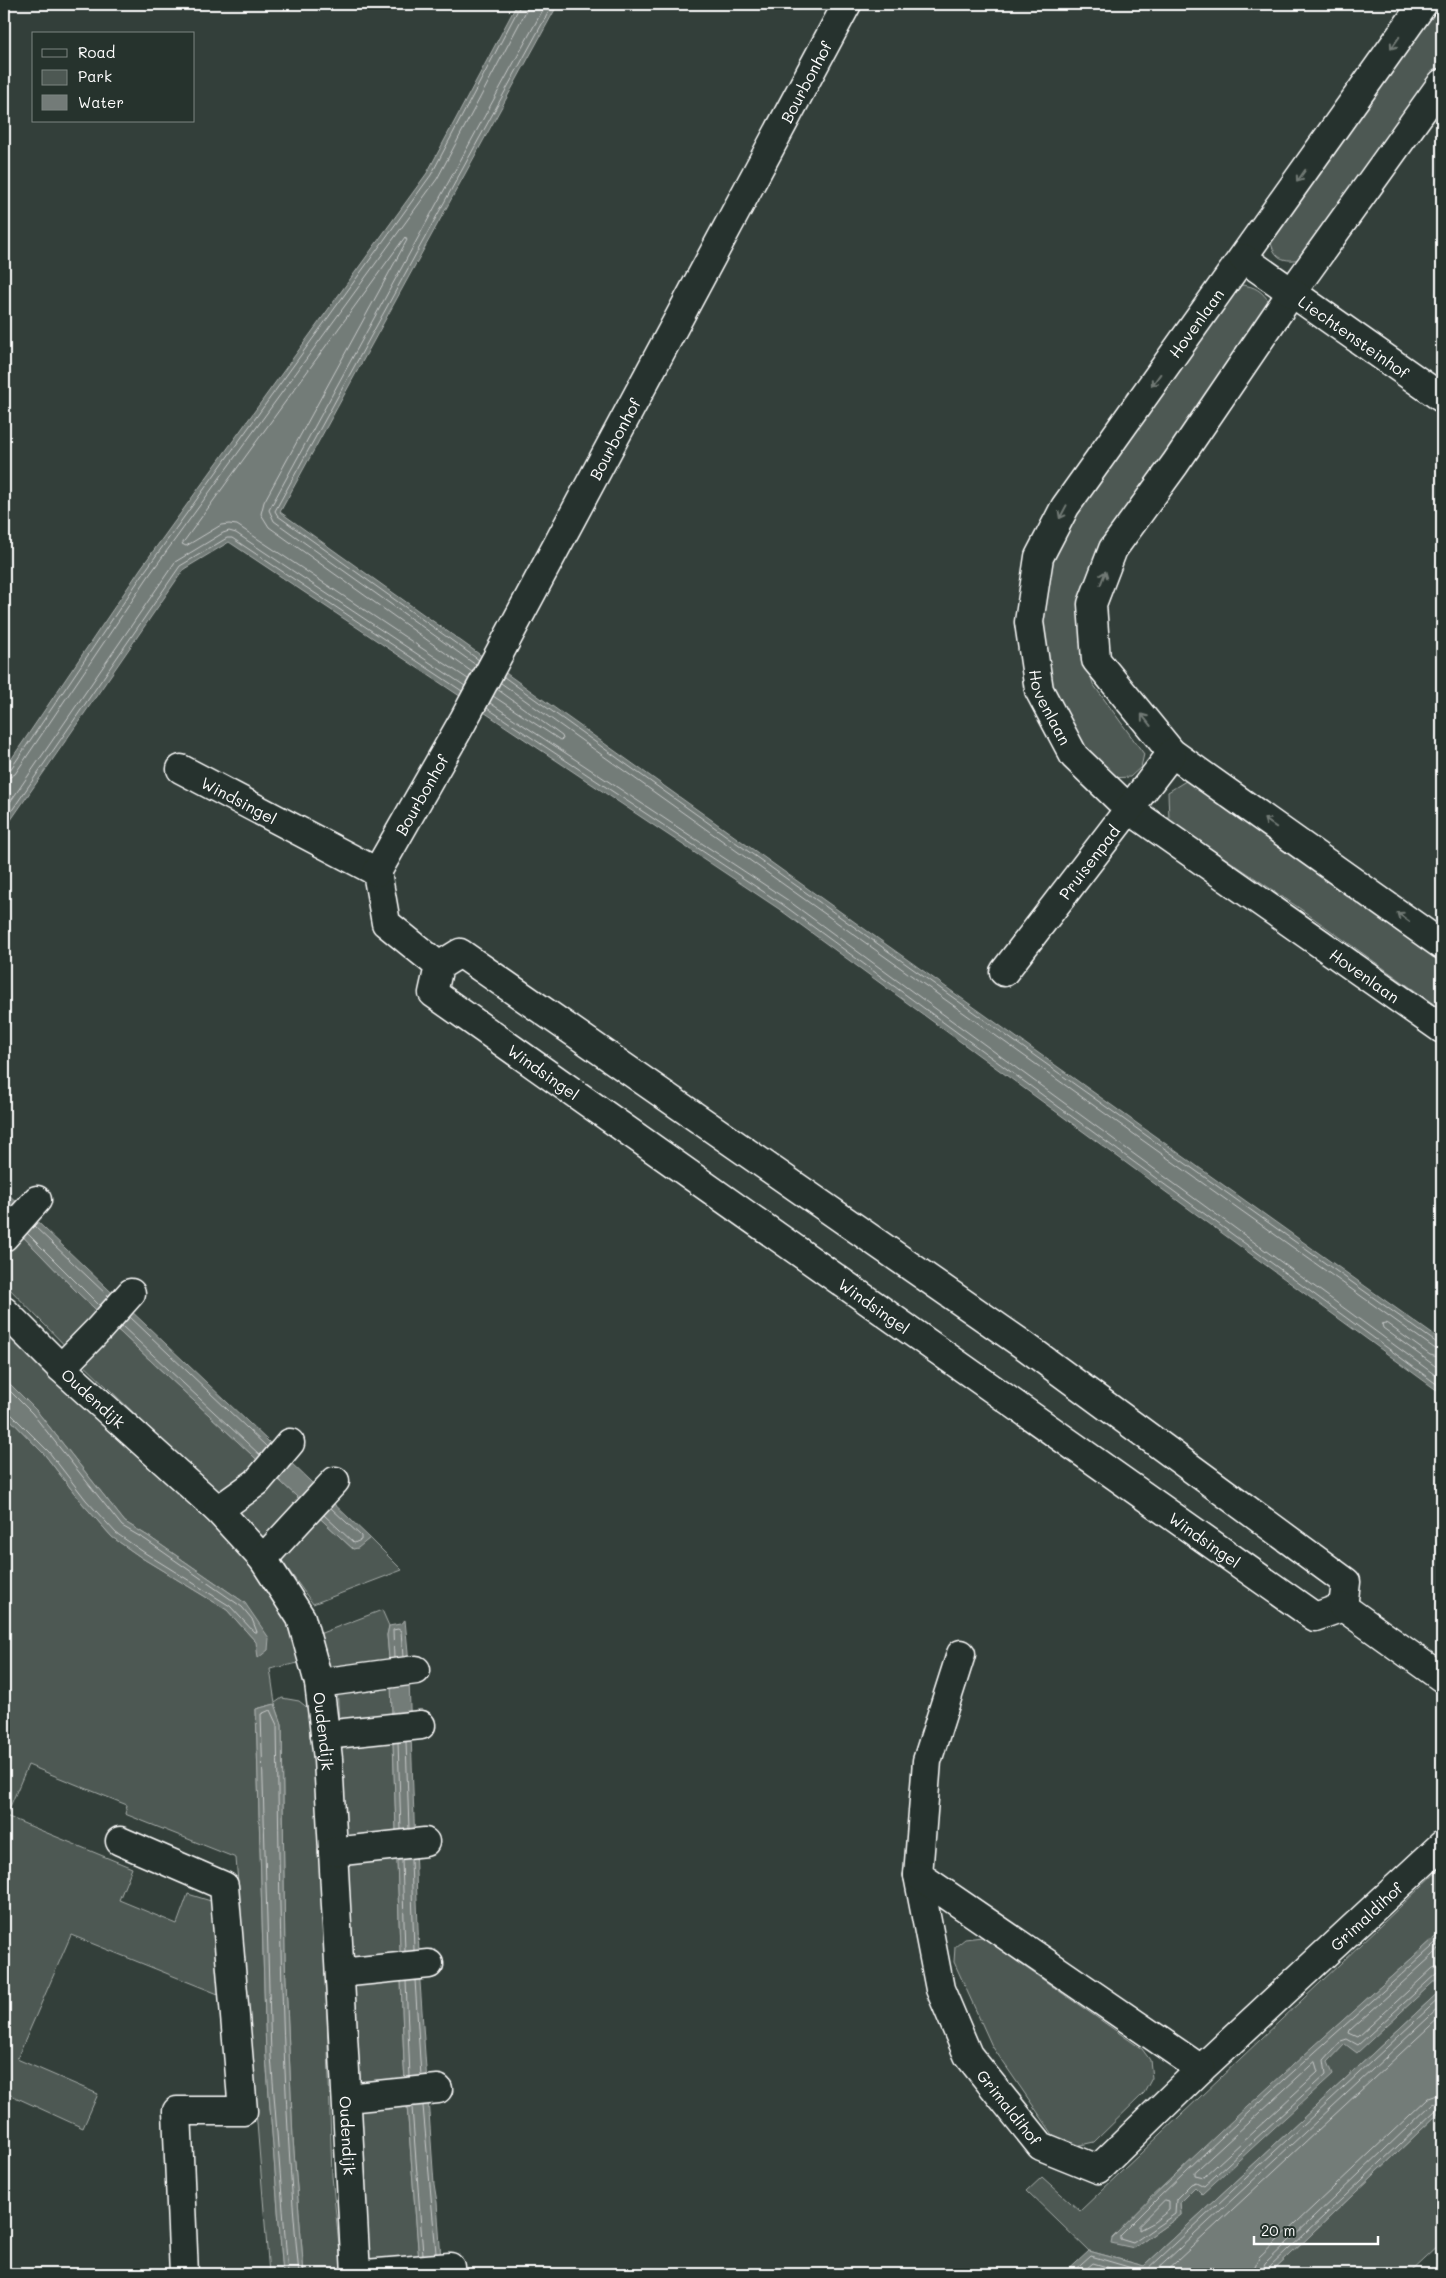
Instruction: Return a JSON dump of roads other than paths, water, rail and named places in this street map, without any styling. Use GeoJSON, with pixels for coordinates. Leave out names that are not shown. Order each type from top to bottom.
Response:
{"type":"FeatureCollection","features":[{"type":"Feature","properties":{"kind":"street","name":"Bourbonhof"},"geometry":{"type":"LineString","coordinates":[[377,872],[463,721],[847,4]]}},
{"type":"Feature","properties":{"kind":"street","name":"Hovenlaan"},"geometry":{"type":"LineString","coordinates":[[1423,4],[1065,507],[1040,557],[1029,622],[1039,690],[1074,756],[1130,810],[1442,1029]]}},
{"type":"Feature","properties":{"kind":"street"},"geometry":{"type":"LineString","coordinates":[[1442,83],[1292,292],[1175,464],[1114,549],[1092,604],[1096,660],[1172,752],[1442,945]]}},
{"type":"Feature","properties":{"kind":"street"},"geometry":{"type":"LineString","coordinates":[[1243,258],[1292,292]]}},
{"type":"Feature","properties":{"kind":"street","name":"Liechtensteinhof"},"geometry":{"type":"LineString","coordinates":[[1292,292],[1442,398]]}},
{"type":"Feature","properties":{"kind":"street","name":"Pruisenpad"},"geometry":{"type":"LineString","coordinates":[[1004,972],[1130,810],[1172,752]]}},
{"type":"Feature","properties":{"kind":"street","name":"Windsingel"},"geometry":{"type":"LineString","coordinates":[[181,769],[377,872]]}},
{"type":"Feature","properties":{"kind":"street"},"geometry":{"type":"LineString","coordinates":[[377,872],[386,923],[439,966],[460,953],[1025,1346],[1346,1582],[1343,1607],[1442,1678]]}},
{"type":"Feature","properties":{"kind":"street","name":"Windsingel"},"geometry":{"type":"LineString","coordinates":[[439,966],[432,993],[909,1332],[1316,1618],[1343,1607]]}},
{"type":"Feature","properties":{"kind":"street"},"geometry":{"type":"LineString","coordinates":[[5,1236],[38,1200]]}},
{"type":"Feature","properties":{"kind":"street"},"geometry":{"type":"LineString","coordinates":[[61,1368],[99,1330],[131,1292]]}},
{"type":"Feature","properties":{"kind":"street","name":"Oudendijk"},"geometry":{"type":"LineString","coordinates":[[4,1311],[61,1368],[218,1510],[263,1559],[301,1618],[319,1683],[325,1735],[356,2274]]}},
{"type":"Feature","properties":{"kind":"street"},"geometry":{"type":"LineString","coordinates":[[218,1510],[257,1482],[290,1443]]}},
{"type":"Feature","properties":{"kind":"street"},"geometry":{"type":"LineString","coordinates":[[263,1559],[335,1481]]}},
{"type":"Feature","properties":{"kind":"street","name":"Grimaldihof"},"geometry":{"type":"LineString","coordinates":[[961,1654],[927,1761],[918,1875],[940,1989],[968,2055],[1041,2146],[1098,2170],[1201,2069],[1442,1845]]}},
{"type":"Feature","properties":{"kind":"street"},"geometry":{"type":"LineString","coordinates":[[319,1683],[416,1670]]}},
{"type":"Feature","properties":{"kind":"street"},"geometry":{"type":"LineString","coordinates":[[325,1735],[421,1725]]}},
{"type":"Feature","properties":{"kind":"street"},"geometry":{"type":"LineString","coordinates":[[120,1841],[224,1886],[242,2111],[177,2111],[184,2274]]}},
{"type":"Feature","properties":{"kind":"street"},"geometry":{"type":"LineString","coordinates":[[333,1852],[425,1842]]}},
{"type":"Feature","properties":{"kind":"street"},"geometry":{"type":"LineString","coordinates":[[918,1875],[1201,2069]]}},
{"type":"Feature","properties":{"kind":"street"},"geometry":{"type":"LineString","coordinates":[[340,1973],[429,1964]]}},
{"type":"Feature","properties":{"kind":"street"},"geometry":{"type":"LineString","coordinates":[[347,2098],[404,2094],[438,2089]]}},
{"type":"Feature","properties":{"kind":"street"},"geometry":{"type":"LineString","coordinates":[[366,2274],[450,2267]]}},
{"type":"Feature","properties":{"kind":"water"},"geometry":{"type":"Polygon","coordinates":[[[517,4],[558,4],[280,512],[1442,1341],[1442,1394],[779,909],[229,542],[184,569],[4,830],[4,770],[141,568],[427,173],[517,4]]]}},
{"type":"Feature","properties":{"kind":"water"},"geometry":{"type":"Polygon","coordinates":[[[4,1190],[370,1538],[358,1548],[353,1549],[78,1293],[4,1217],[4,1190]]]}},
{"type":"Feature","properties":{"kind":"water"},"geometry":{"type":"Polygon","coordinates":[[[4,1378],[36,1410],[125,1522],[245,1603],[269,1638],[268,1650],[258,1658],[256,1642],[227,1610],[142,1558],[112,1537],[82,1503],[45,1455],[4,1413],[4,1378]]]}},
{"type":"Feature","properties":{"kind":"water"},"geometry":{"type":"Polygon","coordinates":[[[405,1620],[408,1652],[420,1982],[442,2274],[420,2274],[404,2066],[391,1682],[387,1635],[389,1626],[400,1624],[405,1620]]]}},
{"type":"Feature","properties":{"kind":"water"},"geometry":{"type":"Polygon","coordinates":[[[275,1704],[282,1724],[285,1959],[293,2139],[304,2274],[283,2274],[266,2056],[256,1709],[275,1704]]]}},
{"type":"Feature","properties":{"kind":"water"},"geometry":{"type":"Polygon","coordinates":[[[1442,1931],[1442,1974],[1357,2053],[1345,2044],[1328,2062],[1333,2074],[1202,2194],[1195,2187],[1180,2202],[1181,2215],[1134,2248],[1111,2243],[1112,2238],[1192,2159],[1274,2082],[1442,1931]]]}},
{"type":"Feature","properties":{"kind":"water"},"geometry":{"type":"Polygon","coordinates":[[[1442,1989],[1442,2110],[1270,2274],[1064,2274],[1089,2251],[1144,2266],[1442,1989]]]}}]}
